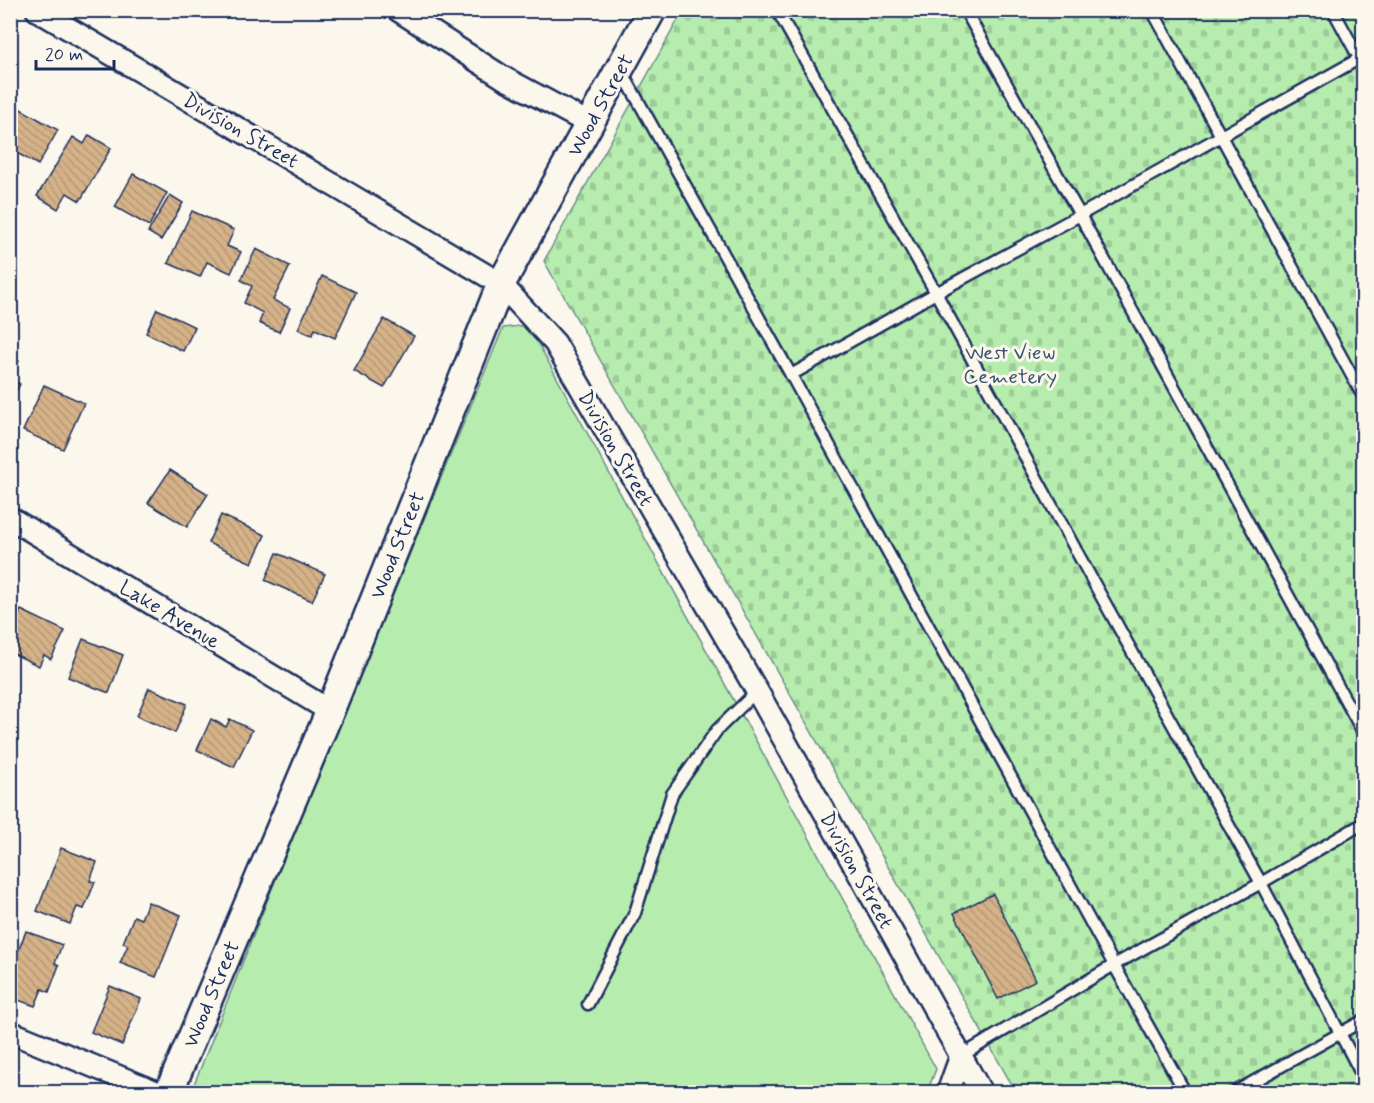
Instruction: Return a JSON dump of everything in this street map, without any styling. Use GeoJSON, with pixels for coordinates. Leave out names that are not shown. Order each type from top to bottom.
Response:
{"type":"FeatureCollection","features":[{"type":"Feature","properties":{"kind":"street","name":"Division Street"},"geometry":{"type":"LineString","coordinates":[[37,10],[501,284],[555,343],[757,691],[981,1092]]}},
{"type":"Feature","properties":{"kind":"street"},"geometry":{"type":"LineString","coordinates":[[398,10],[504,78],[590,124]]}},
{"type":"Feature","properties":{"kind":"street","name":"Wood Street"},"geometry":{"type":"LineString","coordinates":[[168,1092],[330,711],[501,284],[652,10]]}},
{"type":"Feature","properties":{"kind":"street","name":"Lake Avenue"},"geometry":{"type":"LineString","coordinates":[[10,518],[330,711]]}},
{"type":"Feature","properties":{"kind":"street"},"geometry":{"type":"LineString","coordinates":[[10,1032],[156,1092]]}},
{"type":"Feature","properties":{"kind":"street"},"geometry":{"type":"LineString","coordinates":[[948,1092],[961,1056]]}},
{"type":"Feature","properties":{"kind":"lane"},"geometry":{"type":"LineString","coordinates":[[777,10],[936,293],[1261,883],[1364,1079]]}},
{"type":"Feature","properties":{"kind":"lane"},"geometry":{"type":"LineString","coordinates":[[965,10],[1364,734]]}},
{"type":"Feature","properties":{"kind":"lane"},"geometry":{"type":"LineString","coordinates":[[1152,10],[1364,398]]}},
{"type":"Feature","properties":{"kind":"lane"},"geometry":{"type":"LineString","coordinates":[[791,375],[1221,135],[1362,61],[1333,10]]}},
{"type":"Feature","properties":{"kind":"lane"},"geometry":{"type":"LineString","coordinates":[[620,68],[1185,1092]]}},
{"type":"Feature","properties":{"kind":"lane"},"geometry":{"type":"LineString","coordinates":[[588,1004],[635,913],[672,794],[717,730],[757,691]]}},
{"type":"Feature","properties":{"kind":"lane"},"geometry":{"type":"LineString","coordinates":[[961,1056],[1114,965],[1364,824]]}},
{"type":"Feature","properties":{"kind":"lane"},"geometry":{"type":"LineString","coordinates":[[1235,1092],[1364,1020]]}},
{"type":"Feature","properties":{"kind":"green space","name":"West View Cemetery"},"geometry":{"type":"Polygon","coordinates":[[[683,11],[1363,11],[1363,1092],[1016,1092],[544,261],[683,11]]]}},
{"type":"Feature","properties":{"kind":"green space"},"geometry":{"type":"Polygon","coordinates":[[[528,325],[936,1069],[927,1092],[191,1092],[299,821],[503,328],[528,325]]]}},
{"type":"Feature","properties":{"kind":"building"},"geometry":{"type":"Polygon","coordinates":[[[10,103],[58,130],[38,165],[10,149],[10,103]]]}},
{"type":"Feature","properties":{"kind":"building"},"geometry":{"type":"Polygon","coordinates":[[[89,135],[111,148],[80,201],[67,193],[58,209],[37,196],[73,137],[84,144],[89,135]]]}},
{"type":"Feature","properties":{"kind":"building"},"geometry":{"type":"Polygon","coordinates":[[[133,174],[167,193],[149,226],[115,207],[133,174]]]}},
{"type":"Feature","properties":{"kind":"building"},"geometry":{"type":"Polygon","coordinates":[[[170,195],[183,203],[161,240],[148,232],[170,195]]]}},
{"type":"Feature","properties":{"kind":"building"},"geometry":{"type":"Polygon","coordinates":[[[192,211],[234,230],[227,246],[241,252],[231,273],[207,262],[200,277],[168,263],[192,211]]]}},
{"type":"Feature","properties":{"kind":"building"},"geometry":{"type":"Polygon","coordinates":[[[256,249],[290,266],[273,300],[290,308],[279,332],[259,323],[263,313],[244,303],[252,286],[241,280],[256,249]]]}},
{"type":"Feature","properties":{"kind":"building"},"geometry":{"type":"Polygon","coordinates":[[[322,276],[356,292],[335,338],[315,329],[312,335],[298,329],[322,276]]]}},
{"type":"Feature","properties":{"kind":"building"},"geometry":{"type":"Polygon","coordinates":[[[157,309],[195,327],[183,351],[146,333],[157,309]]]}},
{"type":"Feature","properties":{"kind":"building"},"geometry":{"type":"Polygon","coordinates":[[[384,319],[414,336],[384,388],[354,371],[384,319]]]}},
{"type":"Feature","properties":{"kind":"building"},"geometry":{"type":"Polygon","coordinates":[[[10,356],[19,361],[10,378],[10,356]]]}},
{"type":"Feature","properties":{"kind":"building"},"geometry":{"type":"Polygon","coordinates":[[[10,379],[20,384],[10,403],[10,379]]]}},
{"type":"Feature","properties":{"kind":"building"},"geometry":{"type":"Polygon","coordinates":[[[44,385],[84,403],[63,449],[23,431],[44,385]]]}},
{"type":"Feature","properties":{"kind":"building"},"geometry":{"type":"Polygon","coordinates":[[[170,470],[208,494],[187,527],[148,503],[170,470]]]}},
{"type":"Feature","properties":{"kind":"building"},"geometry":{"type":"Polygon","coordinates":[[[221,515],[265,535],[252,563],[208,543],[221,515]]]}},
{"type":"Feature","properties":{"kind":"building"},"geometry":{"type":"Polygon","coordinates":[[[277,553],[325,574],[312,601],[265,580],[277,553]]]}},
{"type":"Feature","properties":{"kind":"building"},"geometry":{"type":"Polygon","coordinates":[[[21,610],[65,631],[51,659],[44,655],[39,666],[10,652],[10,632],[21,610]]]}},
{"type":"Feature","properties":{"kind":"building"},"geometry":{"type":"Polygon","coordinates":[[[83,639],[123,655],[109,693],[68,677],[83,639]]]}},
{"type":"Feature","properties":{"kind":"building"},"geometry":{"type":"Polygon","coordinates":[[[149,688],[187,704],[175,733],[137,716],[149,688]]]}},
{"type":"Feature","properties":{"kind":"building"},"geometry":{"type":"Polygon","coordinates":[[[211,719],[226,727],[230,719],[252,730],[234,767],[197,750],[211,719]]]}},
{"type":"Feature","properties":{"kind":"building"},"geometry":{"type":"Polygon","coordinates":[[[61,848],[97,862],[90,881],[95,882],[84,909],[77,907],[70,924],[37,911],[61,848]]]}},
{"type":"Feature","properties":{"kind":"building"},"geometry":{"type":"Polygon","coordinates":[[[993,894],[1036,980],[998,999],[954,913],[993,894]]]}},
{"type":"Feature","properties":{"kind":"building"},"geometry":{"type":"Polygon","coordinates":[[[148,902],[181,915],[156,977],[120,963],[128,945],[123,943],[134,916],[141,919],[148,902]]]}},
{"type":"Feature","properties":{"kind":"building"},"geometry":{"type":"Polygon","coordinates":[[[26,931],[62,945],[55,963],[59,965],[49,992],[42,989],[35,1006],[10,997],[10,972],[26,931]]]}},
{"type":"Feature","properties":{"kind":"building"},"geometry":{"type":"Polygon","coordinates":[[[110,986],[141,999],[122,1045],[91,1032],[110,986]]]}}]}
